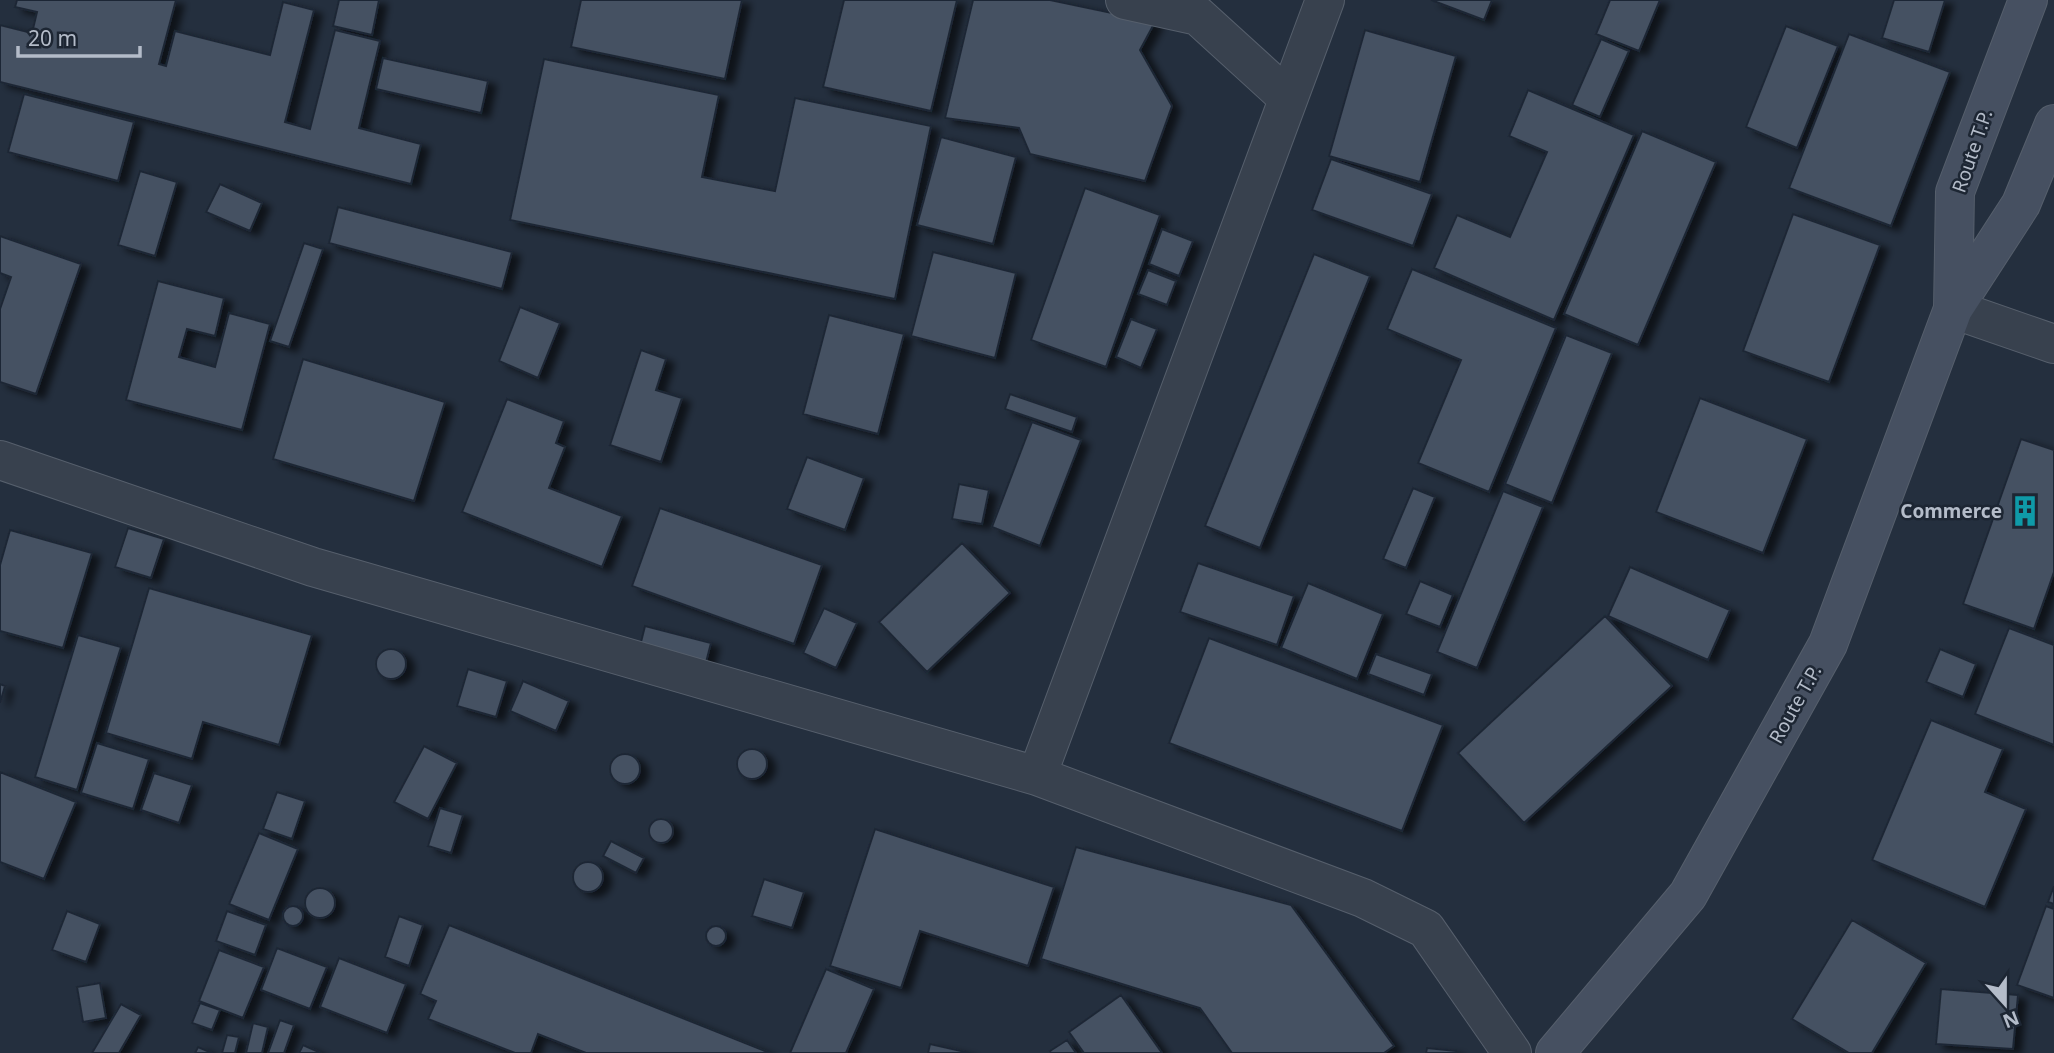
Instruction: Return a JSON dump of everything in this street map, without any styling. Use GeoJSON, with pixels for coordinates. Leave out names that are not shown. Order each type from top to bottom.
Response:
{"type":"FeatureCollection","features":[{"type":"Feature","properties":{"kind":"street"},"geometry":{"type":"LineString","coordinates":[[1125,0],[1198,16],[1288,98]]}},
{"type":"Feature","properties":{"kind":"street"},"geometry":{"type":"LineString","coordinates":[[1037,776],[1325,0]]}},
{"type":"Feature","properties":{"kind":"street","name":"Route T.P."},"geometry":{"type":"LineString","coordinates":[[1953,309],[1955,192],[2028,0]]}},
{"type":"Feature","properties":{"kind":"street","name":"Route T.P."},"geometry":{"type":"LineString","coordinates":[[1555,1053],[1688,895],[1828,644],[1953,309],[2021,204],[2054,124]]}},
{"type":"Feature","properties":{"kind":"street"},"geometry":{"type":"LineString","coordinates":[[1953,309],[2054,344]]}},
{"type":"Feature","properties":{"kind":"street"},"geometry":{"type":"LineString","coordinates":[[0,460],[313,567],[1037,776],[1363,898],[1426,929],[1512,1053]]}},
{"type":"Feature","properties":{"kind":"building"},"geometry":{"type":"Polygon","coordinates":[[[17,0],[176,0],[159,64],[166,66],[175,31],[270,55],[283,2],[314,10],[285,122],[310,129],[335,30],[380,41],[359,128],[421,144],[411,184],[0,82],[0,25],[32,33],[37,12],[15,7],[17,0]]]}},
{"type":"Feature","properties":{"kind":"building"},"geometry":{"type":"Polygon","coordinates":[[[339,0],[379,0],[372,35],[333,26],[339,0]]]}},
{"type":"Feature","properties":{"kind":"building"},"geometry":{"type":"Polygon","coordinates":[[[581,0],[742,0],[725,79],[571,47],[581,0]]]}},
{"type":"Feature","properties":{"kind":"building"},"geometry":{"type":"Polygon","coordinates":[[[844,0],[957,0],[931,111],[823,87],[844,0]]]}},
{"type":"Feature","properties":{"kind":"building"},"geometry":{"type":"Polygon","coordinates":[[[973,0],[1050,0],[1155,22],[1140,50],[1172,106],[1145,181],[1030,154],[1019,128],[945,118],[973,0]]]}},
{"type":"Feature","properties":{"kind":"building"},"geometry":{"type":"Polygon","coordinates":[[[1431,0],[1492,0],[1484,20],[1431,0]]]}},
{"type":"Feature","properties":{"kind":"building"},"geometry":{"type":"Polygon","coordinates":[[[1610,0],[1660,0],[1639,51],[1596,34],[1610,0]]]}},
{"type":"Feature","properties":{"kind":"building"},"geometry":{"type":"Polygon","coordinates":[[[1894,0],[1945,0],[1929,52],[1882,38],[1894,0]]]}},
{"type":"Feature","properties":{"kind":"building"},"geometry":{"type":"Polygon","coordinates":[[[1786,26],[1838,46],[1797,148],[1746,127],[1786,26]]]}},
{"type":"Feature","properties":{"kind":"building"},"geometry":{"type":"Polygon","coordinates":[[[1365,30],[1456,56],[1420,182],[1329,156],[1365,30]]]}},
{"type":"Feature","properties":{"kind":"building"},"geometry":{"type":"Polygon","coordinates":[[[1849,34],[1950,72],[1891,226],[1789,188],[1849,34]]]}},
{"type":"Feature","properties":{"kind":"building"},"geometry":{"type":"Polygon","coordinates":[[[1601,39],[1629,51],[1600,117],[1572,105],[1601,39]]]}},
{"type":"Feature","properties":{"kind":"building"},"geometry":{"type":"Polygon","coordinates":[[[383,58],[488,81],[481,113],[376,89],[383,58]]]}},
{"type":"Feature","properties":{"kind":"building"},"geometry":{"type":"Polygon","coordinates":[[[544,59],[719,95],[702,177],[775,191],[795,98],[931,126],[895,299],[510,220],[544,59]]]}},
{"type":"Feature","properties":{"kind":"building"},"geometry":{"type":"Polygon","coordinates":[[[1528,90],[1634,135],[1554,320],[1434,268],[1457,215],[1510,237],[1547,152],[1509,136],[1528,90]]]}},
{"type":"Feature","properties":{"kind":"building"},"geometry":{"type":"Polygon","coordinates":[[[24,94],[134,122],[118,181],[8,152],[24,94]]]}},
{"type":"Feature","properties":{"kind":"building"},"geometry":{"type":"Polygon","coordinates":[[[1642,131],[1716,162],[1638,345],[1564,314],[1642,131]]]}},
{"type":"Feature","properties":{"kind":"building"},"geometry":{"type":"Polygon","coordinates":[[[941,137],[1016,157],[993,244],[917,225],[941,137]]]}},
{"type":"Feature","properties":{"kind":"building"},"geometry":{"type":"Polygon","coordinates":[[[1331,159],[1432,194],[1413,246],[1312,210],[1331,159]]]}},
{"type":"Feature","properties":{"kind":"building"},"geometry":{"type":"Polygon","coordinates":[[[140,171],[177,182],[155,256],[118,245],[140,171]]]}},
{"type":"Feature","properties":{"kind":"building"},"geometry":{"type":"Polygon","coordinates":[[[220,184],[262,203],[250,231],[206,212],[220,184]]]}},
{"type":"Feature","properties":{"kind":"building"},"geometry":{"type":"Polygon","coordinates":[[[1085,188],[1160,215],[1106,367],[1031,340],[1085,188]]]}},
{"type":"Feature","properties":{"kind":"building"},"geometry":{"type":"Polygon","coordinates":[[[338,207],[512,252],[502,289],[329,243],[338,207]]]}},
{"type":"Feature","properties":{"kind":"building"},"geometry":{"type":"Polygon","coordinates":[[[1793,214],[1880,245],[1829,382],[1743,351],[1793,214]]]}},
{"type":"Feature","properties":{"kind":"building"},"geometry":{"type":"Polygon","coordinates":[[[1162,229],[1193,241],[1179,276],[1149,264],[1162,229]]]}},
{"type":"Feature","properties":{"kind":"building"},"geometry":{"type":"Polygon","coordinates":[[[0,236],[81,264],[36,394],[0,382],[0,309],[11,277],[0,273],[0,236]]]}},
{"type":"Feature","properties":{"kind":"building"},"geometry":{"type":"Polygon","coordinates":[[[304,243],[323,249],[289,347],[270,341],[304,243]]]}},
{"type":"Feature","properties":{"kind":"building"},"geometry":{"type":"Polygon","coordinates":[[[933,252],[1016,273],[995,358],[911,336],[933,252]]]}},
{"type":"Feature","properties":{"kind":"building"},"geometry":{"type":"Polygon","coordinates":[[[1314,254],[1370,276],[1260,548],[1205,526],[1314,254]]]}},
{"type":"Feature","properties":{"kind":"building"},"geometry":{"type":"Polygon","coordinates":[[[1412,269],[1556,328],[1489,492],[1418,463],[1461,360],[1387,329],[1412,269]]]}},
{"type":"Feature","properties":{"kind":"building"},"geometry":{"type":"Polygon","coordinates":[[[1148,270],[1176,281],[1167,305],[1138,294],[1148,270]]]}},
{"type":"Feature","properties":{"kind":"building"},"geometry":{"type":"Polygon","coordinates":[[[158,281],[224,298],[215,336],[187,329],[179,357],[215,367],[229,313],[270,324],[242,430],[126,400],[158,281]]]}},
{"type":"Feature","properties":{"kind":"building"},"geometry":{"type":"Polygon","coordinates":[[[520,307],[560,323],[538,378],[499,361],[520,307]]]}},
{"type":"Feature","properties":{"kind":"building"},"geometry":{"type":"Polygon","coordinates":[[[829,315],[904,334],[878,434],[803,414],[829,315]]]}},
{"type":"Feature","properties":{"kind":"building"},"geometry":{"type":"Polygon","coordinates":[[[1131,319],[1157,329],[1141,368],[1116,357],[1131,319]]]}},
{"type":"Feature","properties":{"kind":"building"},"geometry":{"type":"Polygon","coordinates":[[[1566,335],[1612,353],[1552,503],[1505,484],[1566,335]]]}},
{"type":"Feature","properties":{"kind":"building"},"geometry":{"type":"Polygon","coordinates":[[[641,350],[666,359],[656,390],[682,398],[661,462],[610,445],[641,350]]]}},
{"type":"Feature","properties":{"kind":"building"},"geometry":{"type":"Polygon","coordinates":[[[303,359],[445,402],[414,501],[273,459],[303,359]]]}},
{"type":"Feature","properties":{"kind":"building"},"geometry":{"type":"Polygon","coordinates":[[[1010,394],[1077,417],[1072,432],[1005,409],[1010,394]]]}},
{"type":"Feature","properties":{"kind":"building"},"geometry":{"type":"Polygon","coordinates":[[[1700,398],[1807,439],[1763,553],[1656,512],[1700,398]]]}},
{"type":"Feature","properties":{"kind":"building"},"geometry":{"type":"Polygon","coordinates":[[[507,399],[564,421],[556,443],[565,447],[549,488],[622,516],[602,567],[462,512],[507,399]]]}},
{"type":"Feature","properties":{"kind":"building"},"geometry":{"type":"Polygon","coordinates":[[[1032,422],[1081,440],[1040,546],[992,527],[1032,422]]]}},
{"type":"Feature","properties":{"kind":"building","name":"Commerce"},"geometry":{"type":"Polygon","coordinates":[[[2021,439],[2054,450],[2054,572],[2034,629],[1963,604],[2021,439]]]}},
{"type":"Feature","properties":{"kind":"building"},"geometry":{"type":"Polygon","coordinates":[[[807,457],[864,478],[845,530],[787,509],[807,457]]]}},
{"type":"Feature","properties":{"kind":"building"},"geometry":{"type":"Polygon","coordinates":[[[959,484],[989,490],[982,524],[952,519],[959,484]]]}},
{"type":"Feature","properties":{"kind":"building"},"geometry":{"type":"Polygon","coordinates":[[[1413,488],[1435,497],[1406,568],[1383,559],[1413,488]]]}},
{"type":"Feature","properties":{"kind":"building"},"geometry":{"type":"Polygon","coordinates":[[[1503,491],[1543,507],[1477,668],[1437,652],[1503,491]]]}},
{"type":"Feature","properties":{"kind":"building"},"geometry":{"type":"Polygon","coordinates":[[[660,508],[822,565],[794,644],[632,586],[660,508]]]}},
{"type":"Feature","properties":{"kind":"building"},"geometry":{"type":"Polygon","coordinates":[[[128,528],[164,539],[151,578],[115,567],[128,528]]]}},
{"type":"Feature","properties":{"kind":"building"},"geometry":{"type":"Polygon","coordinates":[[[10,530],[92,553],[63,648],[0,631],[0,565],[10,530]]]}},
{"type":"Feature","properties":{"kind":"building"},"geometry":{"type":"Polygon","coordinates":[[[962,543],[1010,593],[927,672],[879,622],[962,543]]]}},
{"type":"Feature","properties":{"kind":"building"},"geometry":{"type":"Polygon","coordinates":[[[1198,563],[1294,596],[1277,645],[1180,612],[1198,563]]]}},
{"type":"Feature","properties":{"kind":"building"},"geometry":{"type":"Polygon","coordinates":[[[1630,567],[1730,610],[1708,660],[1608,616],[1630,567]]]}},
{"type":"Feature","properties":{"kind":"building"},"geometry":{"type":"Polygon","coordinates":[[[1420,581],[1453,595],[1440,627],[1406,614],[1420,581]]]}},
{"type":"Feature","properties":{"kind":"building"},"geometry":{"type":"Polygon","coordinates":[[[1308,583],[1383,614],[1357,679],[1281,648],[1308,583]]]}},
{"type":"Feature","properties":{"kind":"building"},"geometry":{"type":"Polygon","coordinates":[[[149,588],[312,635],[279,745],[203,722],[192,759],[106,733],[149,588]]]}},
{"type":"Feature","properties":{"kind":"building"},"geometry":{"type":"Polygon","coordinates":[[[824,608],[857,623],[836,668],[803,653],[824,608]]]}},
{"type":"Feature","properties":{"kind":"building"},"geometry":{"type":"Polygon","coordinates":[[[1605,616],[1672,686],[1524,823],[1458,753],[1605,616]]]}},
{"type":"Feature","properties":{"kind":"building"},"geometry":{"type":"Polygon","coordinates":[[[645,626],[711,643],[704,670],[638,654],[645,626]]]}},
{"type":"Feature","properties":{"kind":"building"},"geometry":{"type":"Polygon","coordinates":[[[2009,628],[2054,645],[2054,745],[1975,714],[2009,628]]]}},
{"type":"Feature","properties":{"kind":"building"},"geometry":{"type":"Polygon","coordinates":[[[78,635],[121,647],[77,790],[35,777],[78,635]]]}},
{"type":"Feature","properties":{"kind":"building"},"geometry":{"type":"Polygon","coordinates":[[[1209,638],[1443,725],[1402,831],[1169,743],[1209,638]]]}},
{"type":"Feature","properties":{"kind":"building"},"geometry":{"type":"Polygon","coordinates":[[[391,649],[402,653],[406,664],[402,675],[391,679],[380,675],[376,664],[380,653],[391,649]]]}},
{"type":"Feature","properties":{"kind":"building"},"geometry":{"type":"Polygon","coordinates":[[[1940,649],[1976,664],[1963,697],[1926,682],[1940,649]]]}},
{"type":"Feature","properties":{"kind":"building"},"geometry":{"type":"Polygon","coordinates":[[[1376,654],[1432,674],[1424,695],[1368,674],[1376,654]]]}},
{"type":"Feature","properties":{"kind":"building"},"geometry":{"type":"Polygon","coordinates":[[[468,669],[507,681],[496,717],[457,706],[468,669]]]}},
{"type":"Feature","properties":{"kind":"building"},"geometry":{"type":"Polygon","coordinates":[[[523,681],[569,701],[556,731],[510,711],[523,681]]]}},
{"type":"Feature","properties":{"kind":"building"},"geometry":{"type":"Polygon","coordinates":[[[0,684],[5,686],[0,703],[0,684]]]}},
{"type":"Feature","properties":{"kind":"building"},"geometry":{"type":"Polygon","coordinates":[[[1931,720],[2003,749],[1985,792],[2026,809],[1985,907],[1872,860],[1931,720]]]}},
{"type":"Feature","properties":{"kind":"building"},"geometry":{"type":"Polygon","coordinates":[[[97,743],[149,759],[133,809],[81,793],[97,743]]]}},
{"type":"Feature","properties":{"kind":"building"},"geometry":{"type":"Polygon","coordinates":[[[424,746],[457,763],[428,819],[394,802],[424,746]]]}},
{"type":"Feature","properties":{"kind":"building"},"geometry":{"type":"Polygon","coordinates":[[[752,749],[763,753],[767,764],[763,775],[752,779],[741,775],[737,764],[741,753],[752,749]]]}},
{"type":"Feature","properties":{"kind":"building"},"geometry":{"type":"Polygon","coordinates":[[[625,754],[636,758],[640,769],[636,780],[625,784],[614,780],[610,769],[614,758],[625,754]]]}},
{"type":"Feature","properties":{"kind":"building"},"geometry":{"type":"Polygon","coordinates":[[[0,772],[76,802],[44,879],[0,862],[0,772]]]}},
{"type":"Feature","properties":{"kind":"building"},"geometry":{"type":"Polygon","coordinates":[[[154,773],[192,785],[179,823],[141,810],[154,773]]]}},
{"type":"Feature","properties":{"kind":"building"},"geometry":{"type":"Polygon","coordinates":[[[277,792],[305,801],[292,839],[263,829],[277,792]]]}},
{"type":"Feature","properties":{"kind":"building"},"geometry":{"type":"Polygon","coordinates":[[[440,808],[463,815],[451,853],[428,846],[440,808]]]}},
{"type":"Feature","properties":{"kind":"building"},"geometry":{"type":"Polygon","coordinates":[[[661,819],[670,822],[673,831],[670,840],[661,843],[652,840],[649,831],[652,822],[661,819]]]}},
{"type":"Feature","properties":{"kind":"building"},"geometry":{"type":"Polygon","coordinates":[[[875,829],[1054,887],[1028,966],[920,931],[901,988],[830,966],[875,829]]]}},
{"type":"Feature","properties":{"kind":"building"},"geometry":{"type":"Polygon","coordinates":[[[259,833],[298,849],[269,920],[229,904],[259,833]]]}},
{"type":"Feature","properties":{"kind":"building"},"geometry":{"type":"Polygon","coordinates":[[[611,841],[644,858],[636,873],[603,856],[611,841]]]}},
{"type":"Feature","properties":{"kind":"building"},"geometry":{"type":"Polygon","coordinates":[[[1076,847],[1291,905],[1394,1046],[1384,1053],[1232,1053],[1200,1008],[1041,959],[1076,847]]]}},
{"type":"Feature","properties":{"kind":"building"},"geometry":{"type":"Polygon","coordinates":[[[588,862],[599,866],[603,877],[599,888],[588,892],[577,888],[573,877],[577,866],[588,862]]]}},
{"type":"Feature","properties":{"kind":"building"},"geometry":{"type":"Polygon","coordinates":[[[764,879],[804,892],[792,928],[752,916],[764,879]]]}},
{"type":"Feature","properties":{"kind":"building"},"geometry":{"type":"Polygon","coordinates":[[[2054,886],[2054,904],[2048,902],[2054,886]]]}},
{"type":"Feature","properties":{"kind":"building"},"geometry":{"type":"Polygon","coordinates":[[[320,888],[326,889],[334,897],[334,909],[326,917],[320,918],[314,917],[306,909],[305,903],[306,897],[314,889],[320,888]]]}},
{"type":"Feature","properties":{"kind":"building"},"geometry":{"type":"Polygon","coordinates":[[[289,906],[297,906],[303,916],[297,926],[289,926],[283,920],[283,912],[289,906]]]}},
{"type":"Feature","properties":{"kind":"building"},"geometry":{"type":"Polygon","coordinates":[[[2046,906],[2054,909],[2054,998],[2017,985],[2046,906]]]}},
{"type":"Feature","properties":{"kind":"building"},"geometry":{"type":"Polygon","coordinates":[[[67,911],[100,924],[86,962],[52,950],[67,911]]]}},
{"type":"Feature","properties":{"kind":"building"},"geometry":{"type":"Polygon","coordinates":[[[227,911],[266,925],[255,955],[216,941],[227,911]]]}},
{"type":"Feature","properties":{"kind":"building"},"geometry":{"type":"Polygon","coordinates":[[[399,916],[423,925],[409,966],[385,957],[399,916]]]}},
{"type":"Feature","properties":{"kind":"building"},"geometry":{"type":"Polygon","coordinates":[[[1852,920],[1926,963],[1872,1053],[1849,1053],[1792,1019],[1852,920]]]}},
{"type":"Feature","properties":{"kind":"building"},"geometry":{"type":"Polygon","coordinates":[[[449,925],[770,1053],[586,1053],[538,1034],[531,1053],[515,1053],[428,1019],[436,1001],[420,994],[449,925]]]}},
{"type":"Feature","properties":{"kind":"building"},"geometry":{"type":"Polygon","coordinates":[[[716,926],[723,929],[726,936],[723,943],[716,946],[709,943],[706,936],[709,929],[716,926]]]}},
{"type":"Feature","properties":{"kind":"building"},"geometry":{"type":"Polygon","coordinates":[[[277,948],[327,967],[310,1009],[261,990],[277,948]]]}},
{"type":"Feature","properties":{"kind":"building"},"geometry":{"type":"Polygon","coordinates":[[[219,950],[264,967],[243,1018],[199,1001],[219,950]]]}},
{"type":"Feature","properties":{"kind":"building"},"geometry":{"type":"Polygon","coordinates":[[[339,958],[406,984],[387,1033],[320,1007],[339,958]]]}},
{"type":"Feature","properties":{"kind":"building"},"geometry":{"type":"Polygon","coordinates":[[[826,969],[874,989],[846,1053],[790,1053],[826,969]]]}},
{"type":"Feature","properties":{"kind":"building"},"geometry":{"type":"Polygon","coordinates":[[[100,983],[106,1018],[83,1022],[77,987],[100,983]]]}},
{"type":"Feature","properties":{"kind":"building"},"geometry":{"type":"Polygon","coordinates":[[[1941,989],[2018,995],[2013,1049],[1936,1044],[1941,989]]]}},
{"type":"Feature","properties":{"kind":"building"},"geometry":{"type":"Polygon","coordinates":[[[1121,995],[1162,1053],[1084,1053],[1069,1032],[1121,995]]]}},
{"type":"Feature","properties":{"kind":"building"},"geometry":{"type":"Polygon","coordinates":[[[200,1003],[220,1010],[212,1030],[192,1023],[200,1003]]]}},
{"type":"Feature","properties":{"kind":"building"},"geometry":{"type":"Polygon","coordinates":[[[121,1004],[141,1015],[119,1053],[92,1053],[121,1004]]]}},
{"type":"Feature","properties":{"kind":"building"},"geometry":{"type":"Polygon","coordinates":[[[280,1020],[294,1025],[284,1053],[268,1053],[280,1020]]]}},
{"type":"Feature","properties":{"kind":"building"},"geometry":{"type":"Polygon","coordinates":[[[253,1023],[268,1027],[262,1053],[246,1053],[253,1023]]]}},
{"type":"Feature","properties":{"kind":"building"},"geometry":{"type":"Polygon","coordinates":[[[227,1035],[239,1037],[235,1053],[222,1053],[227,1035]]]}},
{"type":"Feature","properties":{"kind":"building"},"geometry":{"type":"Polygon","coordinates":[[[1067,1040],[1076,1053],[1051,1053],[1050,1051],[1067,1040]]]}},
{"type":"Feature","properties":{"kind":"building"},"geometry":{"type":"Polygon","coordinates":[[[930,1044],[970,1053],[928,1053],[930,1044]]]}},
{"type":"Feature","properties":{"kind":"building"},"geometry":{"type":"Polygon","coordinates":[[[303,1045],[321,1053],[299,1053],[303,1045]]]}},
{"type":"Feature","properties":{"kind":"building"},"geometry":{"type":"Polygon","coordinates":[[[198,1047],[212,1053],[195,1053],[198,1047]]]}},
{"type":"Feature","properties":{"kind":"building"},"geometry":{"type":"Polygon","coordinates":[[[1427,1048],[1456,1051],[1456,1053],[1426,1053],[1427,1048]]]}},
{"type":"Feature","properties":{"kind":"place","name":"Commerce"},"geometry":{"type":"Point","coordinates":[2025,511]}}]}
